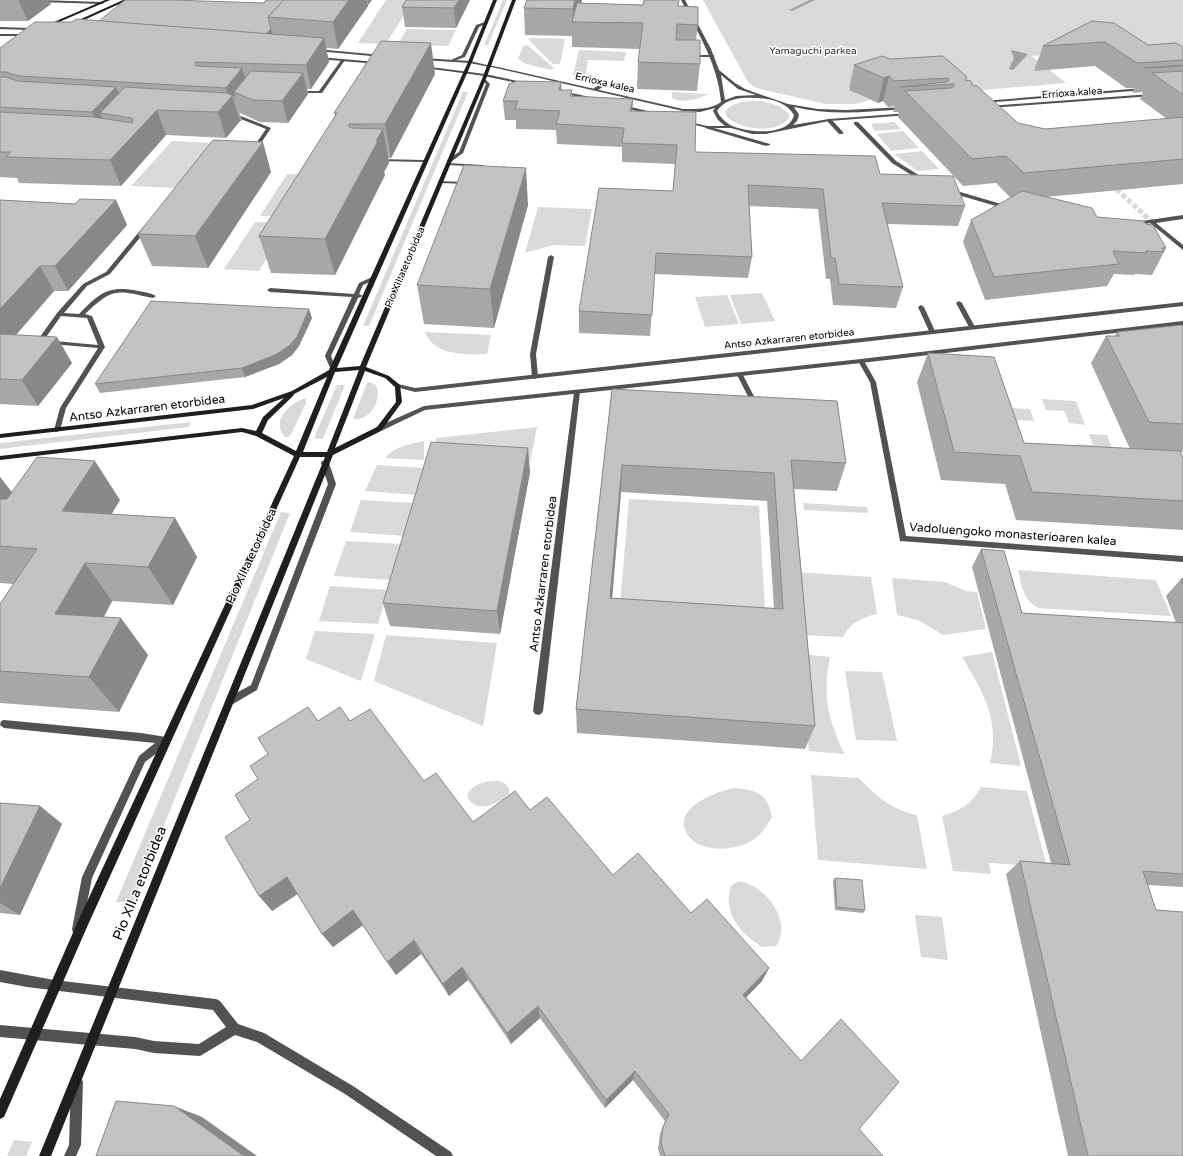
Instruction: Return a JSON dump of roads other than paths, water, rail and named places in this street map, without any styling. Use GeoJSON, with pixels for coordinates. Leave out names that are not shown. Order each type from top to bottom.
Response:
{"type":"FeatureCollection","features":[{"type":"Feature","properties":{"kind":"main road"},"geometry":{"type":"LineString","coordinates":[[49,25],[108,0]]}},
{"type":"Feature","properties":{"kind":"main road"},"geometry":{"type":"LineString","coordinates":[[70,24],[126,0]]}},
{"type":"Feature","properties":{"kind":"main road","name":"Pio XII.a etorbidea"},"geometry":{"type":"LineString","coordinates":[[0,1113],[76,937],[298,455],[372,279],[470,62],[495,0]]}},
{"type":"Feature","properties":{"kind":"main road","name":"Pio XII.a etorbidea"},"geometry":{"type":"LineString","coordinates":[[45,1156],[230,701],[328,454],[489,66],[514,0]]}},
{"type":"Feature","properties":{"kind":"main road"},"geometry":{"type":"LineString","coordinates":[[43,26],[57,25]]}},
{"type":"Feature","properties":{"kind":"main road"},"geometry":{"type":"LineString","coordinates":[[15,41],[23,37],[29,29],[36,27]]}},
{"type":"Feature","properties":{"kind":"main road","name":"Antso Azkarraren etorbidea"},"geometry":{"type":"LineString","coordinates":[[0,436],[253,407],[294,392],[334,370],[363,368],[387,377],[398,386]]}},
{"type":"Feature","properties":{"kind":"main road"},"geometry":{"type":"LineString","coordinates":[[0,458],[242,430],[258,434],[298,455],[328,454],[379,429],[399,402],[398,386]]}},
{"type":"Feature","properties":{"kind":"main road","name":"Antso Azkarraren etorbidea"},"geometry":{"type":"LineString","coordinates":[[258,434],[265,419],[294,392]]}},
{"type":"Feature","properties":{"kind":"street"},"geometry":{"type":"LineString","coordinates":[[683,0],[713,56],[719,71],[723,86],[723,102]]}},
{"type":"Feature","properties":{"kind":"street"},"geometry":{"type":"LineString","coordinates":[[34,1],[102,3]]}},
{"type":"Feature","properties":{"kind":"street","name":"Pio XII.a etorbidea"},"geometry":{"type":"LineString","coordinates":[[464,56],[477,26],[486,23]]}},
{"type":"Feature","properties":{"kind":"street"},"geometry":{"type":"LineString","coordinates":[[0,28],[29,29]]}},
{"type":"Feature","properties":{"kind":"street"},"geometry":{"type":"LineString","coordinates":[[0,35],[23,37]]}},
{"type":"Feature","properties":{"kind":"street"},"geometry":{"type":"LineString","coordinates":[[314,50],[390,56]]}},
{"type":"Feature","properties":{"kind":"street"},"geometry":{"type":"LineString","coordinates":[[452,61],[464,56],[470,62]]}},
{"type":"Feature","properties":{"kind":"street"},"geometry":{"type":"LineString","coordinates":[[694,56],[713,56]]}},
{"type":"Feature","properties":{"kind":"street"},"geometry":{"type":"LineString","coordinates":[[313,58],[380,63]]}},
{"type":"Feature","properties":{"kind":"street"},"geometry":{"type":"LineString","coordinates":[[421,59],[470,62],[489,66]]}},
{"type":"Feature","properties":{"kind":"street"},"geometry":{"type":"LineString","coordinates":[[291,92],[320,92],[343,60]]}},
{"type":"Feature","properties":{"kind":"street"},"geometry":{"type":"LineString","coordinates":[[417,66],[465,72],[484,77],[532,85]]}},
{"type":"Feature","properties":{"kind":"street","name":"Errioxa kalea"},"geometry":{"type":"LineString","coordinates":[[489,66],[596,89],[683,110],[700,111],[718,106]]}},
{"type":"Feature","properties":{"kind":"street"},"geometry":{"type":"LineString","coordinates":[[719,71],[735,86],[762,97],[809,110],[846,112],[907,108]]}},
{"type":"Feature","properties":{"kind":"street"},"geometry":{"type":"LineString","coordinates":[[596,89],[606,83]]}},
{"type":"Feature","properties":{"kind":"street","name":"Errioxa kalea"},"geometry":{"type":"LineString","coordinates":[[975,102],[1148,89]]}},
{"type":"Feature","properties":{"kind":"street","name":"Errioxa kalea"},"geometry":{"type":"LineString","coordinates":[[554,90],[597,100]]}},
{"type":"Feature","properties":{"kind":"street","name":"Errioxa kalea"},"geometry":{"type":"LineString","coordinates":[[980,108],[1156,95]]}},
{"type":"Feature","properties":{"kind":"street"},"geometry":{"type":"LineString","coordinates":[[731,127],[716,117],[715,111],[718,106],[723,102],[741,97],[762,97]]}},
{"type":"Feature","properties":{"kind":"street"},"geometry":{"type":"LineString","coordinates":[[786,104],[793,108],[797,114],[797,119],[793,124],[786,128]]}},
{"type":"Feature","properties":{"kind":"street","name":"Errioxa kalea"},"geometry":{"type":"LineString","coordinates":[[620,106],[658,115]]}},
{"type":"Feature","properties":{"kind":"street"},"geometry":{"type":"LineString","coordinates":[[235,115],[239,110]]}},
{"type":"Feature","properties":{"kind":"street"},"geometry":{"type":"LineString","coordinates":[[707,127],[731,127],[741,130],[766,132],[829,120],[917,113]]}},
{"type":"Feature","properties":{"kind":"street"},"geometry":{"type":"LineString","coordinates":[[228,115],[235,115],[269,128],[248,158]]}},
{"type":"Feature","properties":{"kind":"street"},"geometry":{"type":"LineString","coordinates":[[829,120],[841,133]]}},
{"type":"Feature","properties":{"kind":"street"},"geometry":{"type":"LineString","coordinates":[[680,121],[707,127],[768,145]]}},
{"type":"Feature","properties":{"kind":"street"},"geometry":{"type":"LineString","coordinates":[[856,123],[894,162],[931,185]]}},
{"type":"Feature","properties":{"kind":"street"},"geometry":{"type":"LineString","coordinates":[[372,160],[425,161]]}},
{"type":"Feature","properties":{"kind":"street"},"geometry":{"type":"LineString","coordinates":[[448,163],[483,166]]}},
{"type":"Feature","properties":{"kind":"street"},"geometry":{"type":"LineString","coordinates":[[440,182],[471,183]]}},
{"type":"Feature","properties":{"kind":"street"},"geometry":{"type":"LineString","coordinates":[[945,190],[1009,208]]}},
{"type":"Feature","properties":{"kind":"street"},"geometry":{"type":"LineString","coordinates":[[1131,225],[1183,218]]}},
{"type":"Feature","properties":{"kind":"street"},"geometry":{"type":"LineString","coordinates":[[102,347],[40,341],[59,314],[85,285],[108,273],[151,220]]}},
{"type":"Feature","properties":{"kind":"street"},"geometry":{"type":"LineString","coordinates":[[1152,222],[1183,248]]}},
{"type":"Feature","properties":{"kind":"street"},"geometry":{"type":"LineString","coordinates":[[535,377],[533,354],[551,257]]}},
{"type":"Feature","properties":{"kind":"street","name":"Pio XII.a etorbidea"},"geometry":{"type":"LineString","coordinates":[[334,370],[328,356],[361,284],[372,279]]}},
{"type":"Feature","properties":{"kind":"street"},"geometry":{"type":"LineString","coordinates":[[80,316],[95,301],[109,291],[122,289],[153,296]]}},
{"type":"Feature","properties":{"kind":"street"},"geometry":{"type":"LineString","coordinates":[[270,290],[365,296]]}},
{"type":"Feature","properties":{"kind":"street"},"geometry":{"type":"LineString","coordinates":[[960,303],[972,327]]}},
{"type":"Feature","properties":{"kind":"street","name":"Antso Azkarraren etorbidea"},"geometry":{"type":"LineString","coordinates":[[398,386],[415,390],[1183,304]]}},
{"type":"Feature","properties":{"kind":"street"},"geometry":{"type":"LineString","coordinates":[[922,307],[932,332]]}},
{"type":"Feature","properties":{"kind":"street"},"geometry":{"type":"LineString","coordinates":[[59,314],[89,316],[102,347]]}},
{"type":"Feature","properties":{"kind":"street"},"geometry":{"type":"LineString","coordinates":[[379,429],[424,408],[740,375],[1183,323]]}},
{"type":"Feature","properties":{"kind":"street"},"geometry":{"type":"LineString","coordinates":[[57,430],[63,408],[102,347]]}},
{"type":"Feature","properties":{"kind":"street","name":"Vadoluengoko monasterioaren kalea"},"geometry":{"type":"LineString","coordinates":[[861,361],[873,382],[904,540],[1183,559]]}},
{"type":"Feature","properties":{"kind":"street"},"geometry":{"type":"LineString","coordinates":[[740,375],[756,406],[763,406]]}},
{"type":"Feature","properties":{"kind":"street","name":"Antso Azkarraren etorbidea"},"geometry":{"type":"LineString","coordinates":[[538,711],[577,392]]}},
{"type":"Feature","properties":{"kind":"street"},"geometry":{"type":"LineString","coordinates":[[230,701],[254,687],[332,484],[325,463]]}},
{"type":"Feature","properties":{"kind":"street"},"geometry":{"type":"LineString","coordinates":[[4,724],[141,737],[166,741]]}},
{"type":"Feature","properties":{"kind":"street","name":"Pio XII.a etorbidea"},"geometry":{"type":"LineString","coordinates":[[76,937],[87,878],[90,870],[142,759],[166,741]]}},
{"type":"Feature","properties":{"kind":"street"},"geometry":{"type":"LineString","coordinates":[[0,976],[55,985],[174,998],[216,1005],[234,1029],[267,1041],[349,1090],[447,1156]]}},
{"type":"Feature","properties":{"kind":"street"},"geometry":{"type":"LineString","coordinates":[[0,1031],[135,1043],[154,1047],[200,1050],[234,1029]]}},
{"type":"Feature","properties":{"kind":"street","name":"Pio XII.a etorbidea"},"geometry":{"type":"LineString","coordinates":[[70,1156],[74,1145],[78,1076]]}},
{"type":"Feature","properties":{"kind":"waterway"},"geometry":{"type":"LineString","coordinates":[[791,10],[813,0]]}},
{"type":"Feature","properties":{"kind":"tunnel"},"geometry":{"type":"LineString","coordinates":[[1111,184],[1152,222]]}},
{"type":"Feature","properties":{"kind":"park label","name":"Yamaguchi parkea"},"geometry":{"type":"Point","coordinates":[813,50]}}]}
